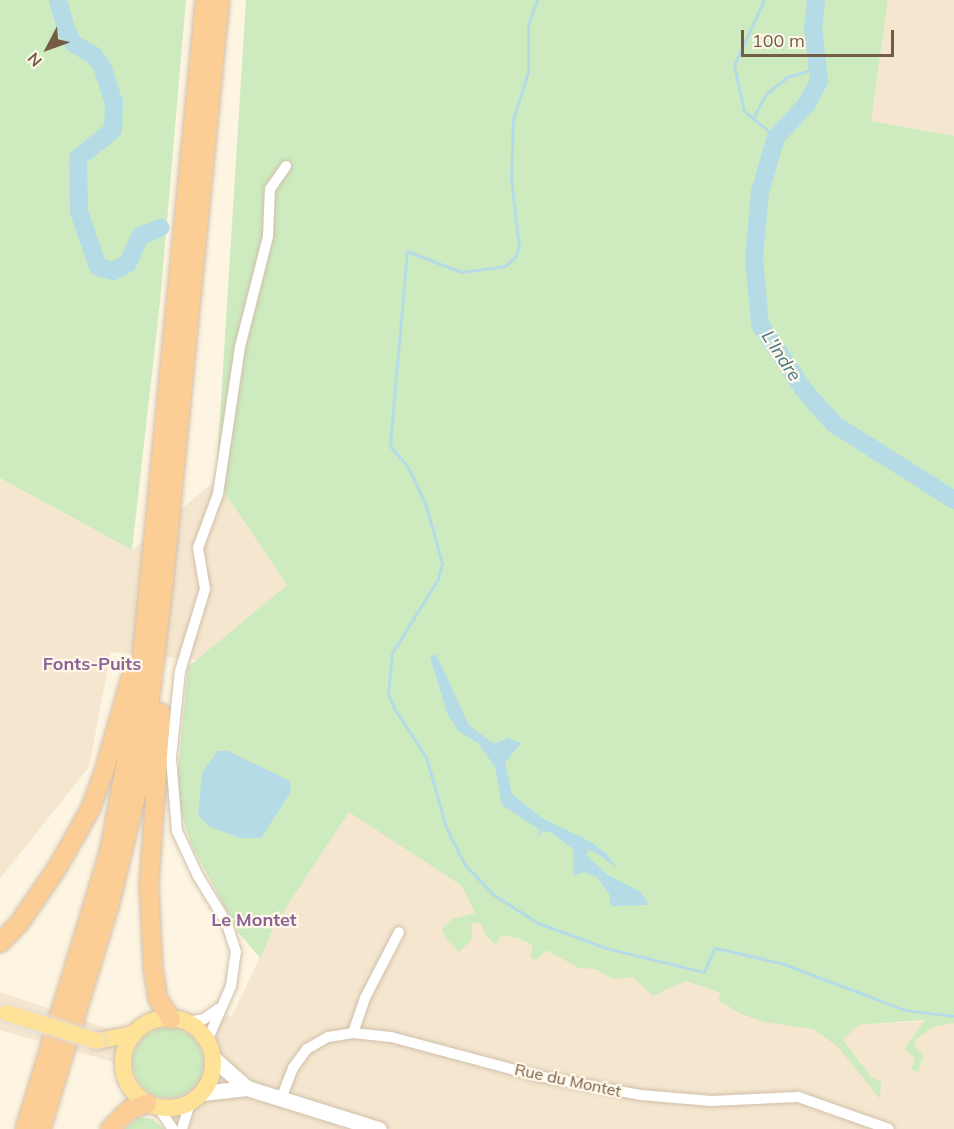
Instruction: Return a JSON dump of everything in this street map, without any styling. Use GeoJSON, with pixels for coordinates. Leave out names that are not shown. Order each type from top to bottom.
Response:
{"type":"FeatureCollection","features":[{"type":"Feature","properties":{"kind":"highway"},"geometry":{"type":"LineString","coordinates":[[25,1129],[109,853],[138,698],[206,0]]}},
{"type":"Feature","properties":{"kind":"highway"},"geometry":{"type":"LineString","coordinates":[[41,1129],[127,841],[141,776],[160,617],[220,0]]}},
{"type":"Feature","properties":{"kind":"highway"},"geometry":{"type":"LineString","coordinates":[[0,943],[20,922],[57,868],[93,800],[131,676],[140,603],[150,569]]}},
{"type":"Feature","properties":{"kind":"highway"},"geometry":{"type":"LineString","coordinates":[[160,617],[163,684],[149,886],[153,968],[158,999],[179,1020]]}},
{"type":"Feature","properties":{"kind":"highway"},"geometry":{"type":"LineString","coordinates":[[110,1129],[129,1110],[153,1105]]}},
{"type":"Feature","properties":{"kind":"main road"},"geometry":{"type":"LineString","coordinates":[[2,1011],[97,1041],[124,1066]]}},
{"type":"Feature","properties":{"kind":"main road"},"geometry":{"type":"LineString","coordinates":[[196,1098],[211,1077],[213,1058],[207,1041],[179,1020],[151,1022],[135,1034],[128,1043],[124,1066],[127,1081],[153,1105],[174,1108],[196,1098],[252,1090]]}},
{"type":"Feature","properties":{"kind":"main road"},"geometry":{"type":"LineString","coordinates":[[97,1041],[135,1034]]}},
{"type":"Feature","properties":{"kind":"main road"},"geometry":{"type":"LineString","coordinates":[[213,1058],[252,1090],[360,1126],[380,1129]]}},
{"type":"Feature","properties":{"kind":"street"},"geometry":{"type":"LineString","coordinates":[[207,1041],[235,971],[234,943],[177,831],[171,758],[180,671],[205,589],[198,548],[218,494],[240,347],[268,236],[270,189],[274,177],[286,166]]}},
{"type":"Feature","properties":{"kind":"street"},"geometry":{"type":"LineString","coordinates":[[353,1033],[364,998],[399,932]]}},
{"type":"Feature","properties":{"kind":"street"},"geometry":{"type":"LineString","coordinates":[[179,1020],[208,1017],[222,1004]]}},
{"type":"Feature","properties":{"kind":"street","name":"Rue du Montet"},"geometry":{"type":"LineString","coordinates":[[281,1099],[292,1068],[307,1049],[328,1037],[353,1033],[391,1037],[538,1076],[640,1095],[711,1101],[798,1097],[890,1129]]}},
{"type":"Feature","properties":{"kind":"street"},"geometry":{"type":"LineString","coordinates":[[182,1129],[196,1098]]}},
{"type":"Feature","properties":{"kind":"street"},"geometry":{"type":"LineString","coordinates":[[153,1105],[173,1129]]}},
{"type":"Feature","properties":{"kind":"shaded area"},"geometry":{"type":"Polygon","coordinates":[[[888,0],[954,0],[954,136],[870,121],[888,0]]]}},
{"type":"Feature","properties":{"kind":"shaded area"},"geometry":{"type":"Polygon","coordinates":[[[0,478],[132,550],[216,480],[287,585],[199,660],[111,652],[89,767],[0,879],[0,478]]]}},
{"type":"Feature","properties":{"kind":"shaded area"},"geometry":{"type":"Polygon","coordinates":[[[349,811],[497,909],[610,957],[827,1027],[924,1021],[954,988],[954,1129],[168,1129],[166,1077],[0,1030],[0,992],[109,1029],[232,1016],[277,921],[349,811]]]}},
{"type":"Feature","properties":{"kind":"green space"},"geometry":{"type":"Polygon","coordinates":[[[0,0],[186,0],[160,302],[132,550],[0,478],[0,0]]]}},
{"type":"Feature","properties":{"kind":"green space"},"geometry":{"type":"Polygon","coordinates":[[[246,0],[888,0],[871,121],[954,136],[954,1023],[933,1027],[915,1040],[915,1047],[924,1055],[918,1072],[911,1070],[915,1058],[904,1049],[925,1020],[858,1025],[843,1040],[871,1077],[881,1082],[880,1099],[838,1047],[813,1029],[764,1022],[741,1014],[718,1000],[721,993],[685,981],[653,996],[633,977],[613,979],[596,969],[579,968],[546,950],[537,960],[531,958],[532,945],[518,938],[501,935],[496,945],[486,936],[481,924],[472,922],[472,939],[459,952],[446,939],[442,929],[452,919],[475,913],[462,886],[349,812],[277,921],[260,958],[238,932],[191,844],[180,809],[178,771],[188,667],[287,585],[216,480],[246,0]]]}},
{"type":"Feature","properties":{"kind":"green space"},"geometry":{"type":"Polygon","coordinates":[[[168,1028],[187,1034],[197,1044],[203,1063],[197,1082],[187,1092],[168,1098],[149,1092],[139,1082],[133,1063],[139,1044],[149,1034],[168,1028]]]}},
{"type":"Feature","properties":{"kind":"green space"},"geometry":{"type":"Polygon","coordinates":[[[138,1117],[153,1119],[164,1129],[125,1129],[138,1117]]]}},
{"type":"Feature","properties":{"kind":"water"},"geometry":{"type":"Polygon","coordinates":[[[436,654],[469,725],[494,744],[508,738],[521,743],[505,763],[512,794],[542,818],[591,842],[607,854],[617,868],[589,850],[586,855],[608,875],[641,892],[649,905],[611,906],[609,894],[597,877],[583,872],[573,876],[573,849],[552,833],[543,831],[536,840],[540,830],[502,805],[495,767],[478,743],[458,731],[447,713],[430,657],[436,654]]]}},
{"type":"Feature","properties":{"kind":"water"},"geometry":{"type":"Polygon","coordinates":[[[218,751],[228,751],[290,781],[291,792],[261,838],[240,838],[208,826],[198,815],[202,772],[218,751]]]}},
{"type":"Feature","properties":{"kind":"waterway"},"geometry":{"type":"LineString","coordinates":[[58,0],[67,32],[74,44],[93,55],[102,66],[114,102],[113,130],[78,158],[79,212],[98,267],[113,271],[128,263],[140,236],[160,228]]}},
{"type":"Feature","properties":{"kind":"waterway"},"geometry":{"type":"LineString","coordinates":[[537,0],[528,25],[528,72],[513,120],[511,179],[519,248],[515,257],[505,266],[461,272],[407,251],[390,446],[408,467],[426,506],[442,563],[438,579],[392,653],[388,693],[394,708],[426,757],[446,827],[465,865],[494,895],[538,923],[606,948],[704,972],[714,948],[725,950],[784,964],[905,1010],[954,1016]]}},
{"type":"Feature","properties":{"kind":"waterway","name":"L'Indre"},"geometry":{"type":"LineString","coordinates":[[764,0],[734,65],[744,111],[776,137]]}},
{"type":"Feature","properties":{"kind":"waterway","name":"L'Indre"},"geometry":{"type":"LineString","coordinates":[[816,0],[813,27],[819,81],[807,104],[776,137],[760,192],[754,258],[760,324],[804,390],[834,424],[954,500]]}},
{"type":"Feature","properties":{"kind":"waterway","name":"L'Indre"},"geometry":{"type":"LineString","coordinates":[[753,118],[766,94],[787,77],[818,68]]}},
{"type":"Feature","properties":{"kind":"district","name":"Fonts-Puits"},"geometry":{"type":"Point","coordinates":[92,664]}},
{"type":"Feature","properties":{"kind":"district","name":"Le Montet"},"geometry":{"type":"Point","coordinates":[254,920]}}]}
